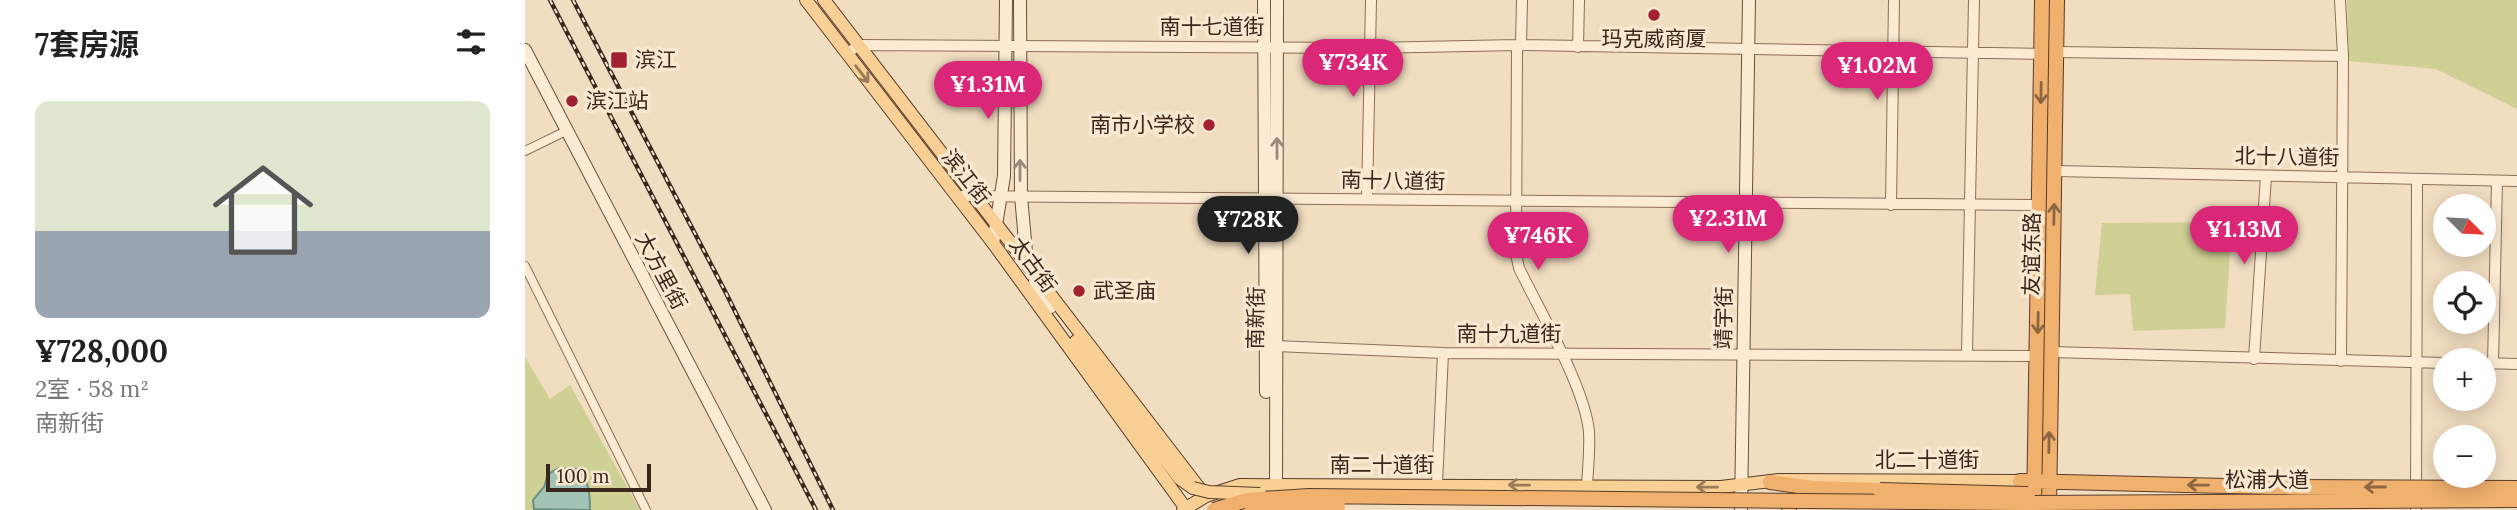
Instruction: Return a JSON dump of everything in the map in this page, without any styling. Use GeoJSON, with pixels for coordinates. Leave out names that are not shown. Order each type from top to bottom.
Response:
{"type":"FeatureCollection","features":[{"type":"Feature","properties":{"kind":"highway","name":"友谊东路"},"geometry":{"type":"LineString","coordinates":[[2034,510],[2056,171],[2049,53],[2042,0]]}},
{"type":"Feature","properties":{"kind":"highway","name":"友谊东路"},"geometry":{"type":"LineString","coordinates":[[2044,354],[2040,205],[2049,53],[2057,0]]}},
{"type":"Feature","properties":{"kind":"highway","name":"友谊东路"},"geometry":{"type":"LineString","coordinates":[[2034,481],[2049,510]]}},
{"type":"Feature","properties":{"kind":"highway","name":"北二十道街"},"geometry":{"type":"LineString","coordinates":[[2034,481],[2267,487],[2517,488]]}},
{"type":"Feature","properties":{"kind":"highway"},"geometry":{"type":"LineString","coordinates":[[1770,482],[1812,488],[1995,492],[2173,502]]}},
{"type":"Feature","properties":{"kind":"highway","name":"松浦大道"},"geometry":{"type":"LineString","coordinates":[[1212,510],[1248,500],[1309,496],[2018,503],[2517,500]]}},
{"type":"Feature","properties":{"kind":"highway"},"geometry":{"type":"LineString","coordinates":[[1252,510],[1323,506],[1802,510]]}},
{"type":"Feature","properties":{"kind":"main road","name":"滨江街"},"geometry":{"type":"LineString","coordinates":[[806,0],[993,243]]}},
{"type":"Feature","properties":{"kind":"main road","name":"滨江街"},"geometry":{"type":"LineString","coordinates":[[824,0],[1009,244]]}},
{"type":"Feature","properties":{"kind":"main road","name":"太古街"},"geometry":{"type":"LineString","coordinates":[[1006,0],[1004,176],[993,243],[1185,509]]}},
{"type":"Feature","properties":{"kind":"main road","name":"太古街"},"geometry":{"type":"LineString","coordinates":[[1020,0],[1021,196],[1027,263]]}},
{"type":"Feature","properties":{"kind":"main road","name":"南新街"},"geometry":{"type":"LineString","coordinates":[[1264,0],[1271,46]]}},
{"type":"Feature","properties":{"kind":"main road","name":"南新街"},"geometry":{"type":"LineString","coordinates":[[1277,0],[1271,46],[1271,485],[1277,510]]}},
{"type":"Feature","properties":{"kind":"main road","name":"靖宇街"},"geometry":{"type":"LineString","coordinates":[[1741,510],[1749,0]]}},
{"type":"Feature","properties":{"kind":"main road","name":"大方里街"},"geometry":{"type":"LineString","coordinates":[[525,50],[758,510]]}},
{"type":"Feature","properties":{"kind":"main road","name":"大方里街"},"geometry":{"type":"LineString","coordinates":[[525,60],[765,510]]}},
{"type":"Feature","properties":{"kind":"main road","name":"南新街"},"geometry":{"type":"LineString","coordinates":[[1269,510],[1275,346],[1271,199]]}},
{"type":"Feature","properties":{"kind":"main road","name":"太古街"},"geometry":{"type":"LineString","coordinates":[[1009,244],[1027,263],[1206,496]]}},
{"type":"Feature","properties":{"kind":"main road","name":"太古街"},"geometry":{"type":"LineString","coordinates":[[1051,308],[1179,478],[1193,488],[1209,492],[1309,496]]}},
{"type":"Feature","properties":{"kind":"main road","name":"北二十道街"},"geometry":{"type":"LineString","coordinates":[[1587,486],[1741,487],[1770,482],[2034,481]]}},
{"type":"Feature","properties":{"kind":"main road","name":"南二十道街"},"geometry":{"type":"LineString","coordinates":[[1185,509],[1206,496],[1240,485],[1587,486]]}},
{"type":"Feature","properties":{"kind":"main road"},"geometry":{"type":"LineString","coordinates":[[1206,496],[1212,510]]}},
{"type":"Feature","properties":{"kind":"street"},"geometry":{"type":"LineString","coordinates":[[1367,199],[1371,0]]}},
{"type":"Feature","properties":{"kind":"street"},"geometry":{"type":"LineString","coordinates":[[1521,0],[1515,202],[1519,268],[1561,353],[1585,411],[1589,431],[1588,510]]}},
{"type":"Feature","properties":{"kind":"street"},"geometry":{"type":"LineString","coordinates":[[1578,47],[1579,0]]}},
{"type":"Feature","properties":{"kind":"street"},"geometry":{"type":"LineString","coordinates":[[1891,205],[1894,0]]}},
{"type":"Feature","properties":{"kind":"street"},"geometry":{"type":"LineString","coordinates":[[1967,354],[1974,0]]}},
{"type":"Feature","properties":{"kind":"street"},"geometry":{"type":"LineString","coordinates":[[2340,0],[2343,56],[2341,361]]}},
{"type":"Feature","properties":{"kind":"street"},"geometry":{"type":"LineString","coordinates":[[847,54],[858,45]]}},
{"type":"Feature","properties":{"kind":"street","name":"南十七道街"},"geometry":{"type":"LineString","coordinates":[[858,45],[1370,48],[1519,45],[1748,51],[2343,56]]}},
{"type":"Feature","properties":{"kind":"street"},"geometry":{"type":"LineString","coordinates":[[525,151],[564,131]]}},
{"type":"Feature","properties":{"kind":"street","name":"北十八道街"},"geometry":{"type":"LineString","coordinates":[[2056,171],[2517,181]]}},
{"type":"Feature","properties":{"kind":"street"},"geometry":{"type":"LineString","coordinates":[[2254,359],[2266,176]]}},
{"type":"Feature","properties":{"kind":"street"},"geometry":{"type":"LineString","coordinates":[[2416,510],[2417,179]]}},
{"type":"Feature","properties":{"kind":"street"},"geometry":{"type":"LineString","coordinates":[[2489,348],[2497,181]]}},
{"type":"Feature","properties":{"kind":"street","name":"南十八道街"},"geometry":{"type":"LineString","coordinates":[[956,196],[1746,202]]}},
{"type":"Feature","properties":{"kind":"street"},"geometry":{"type":"LineString","coordinates":[[1746,202],[2040,205]]}},
{"type":"Feature","properties":{"kind":"street","name":"太古街"},"geometry":{"type":"LineString","coordinates":[[1009,244],[1051,308]]}},
{"type":"Feature","properties":{"kind":"street"},"geometry":{"type":"LineString","coordinates":[[525,266],[646,510]]}},
{"type":"Feature","properties":{"kind":"street","name":"南十九道街"},"geometry":{"type":"LineString","coordinates":[[1275,346],[1443,353],[2044,354],[2433,362]]}},
{"type":"Feature","properties":{"kind":"street"},"geometry":{"type":"LineString","coordinates":[[1437,484],[1443,353]]}},
{"type":"Feature","properties":{"kind":"street"},"geometry":{"type":"LineString","coordinates":[[2496,364],[2517,364]]}},
{"type":"Feature","properties":{"kind":"green space"},"geometry":{"type":"Polygon","coordinates":[[[2347,0],[2517,0],[2517,109],[2436,69],[2349,61],[2347,0]]]}},
{"type":"Feature","properties":{"kind":"green space"},"geometry":{"type":"Polygon","coordinates":[[[2232,222],[2225,328],[2133,331],[2130,294],[2095,295],[2102,223],[2232,222]]]}},
{"type":"Feature","properties":{"kind":"green space"},"geometry":{"type":"Polygon","coordinates":[[[525,357],[550,399],[570,385],[640,510],[525,510],[525,357]]]}},
{"type":"Feature","properties":{"kind":"shaded area"},"geometry":{"type":"Polygon","coordinates":[[[559,468],[578,469],[585,478],[590,510],[534,509],[533,500],[544,487],[548,474],[559,468]]]}},
{"type":"Feature","properties":{"kind":"railway"},"geometry":{"type":"LineString","coordinates":[[550,0],[816,510]]}},
{"type":"Feature","properties":{"kind":"railway"},"geometry":{"type":"LineString","coordinates":[[573,0],[726,293],[833,510]]}},
{"type":"Feature","properties":{"kind":"place","name":"玛克威商厦"},"geometry":{"type":"Point","coordinates":[1654,15]}},
{"type":"Feature","properties":{"kind":"place","name":"滨江"},"geometry":{"type":"Point","coordinates":[619,60]}},
{"type":"Feature","properties":{"kind":"place","name":"滨江站"},"geometry":{"type":"Point","coordinates":[572,101]}},
{"type":"Feature","properties":{"kind":"place","name":"南市小学校"},"geometry":{"type":"Point","coordinates":[1209,125]}},
{"type":"Feature","properties":{"kind":"place","name":"武圣庙"},"geometry":{"type":"Point","coordinates":[1079,291]}}]}
